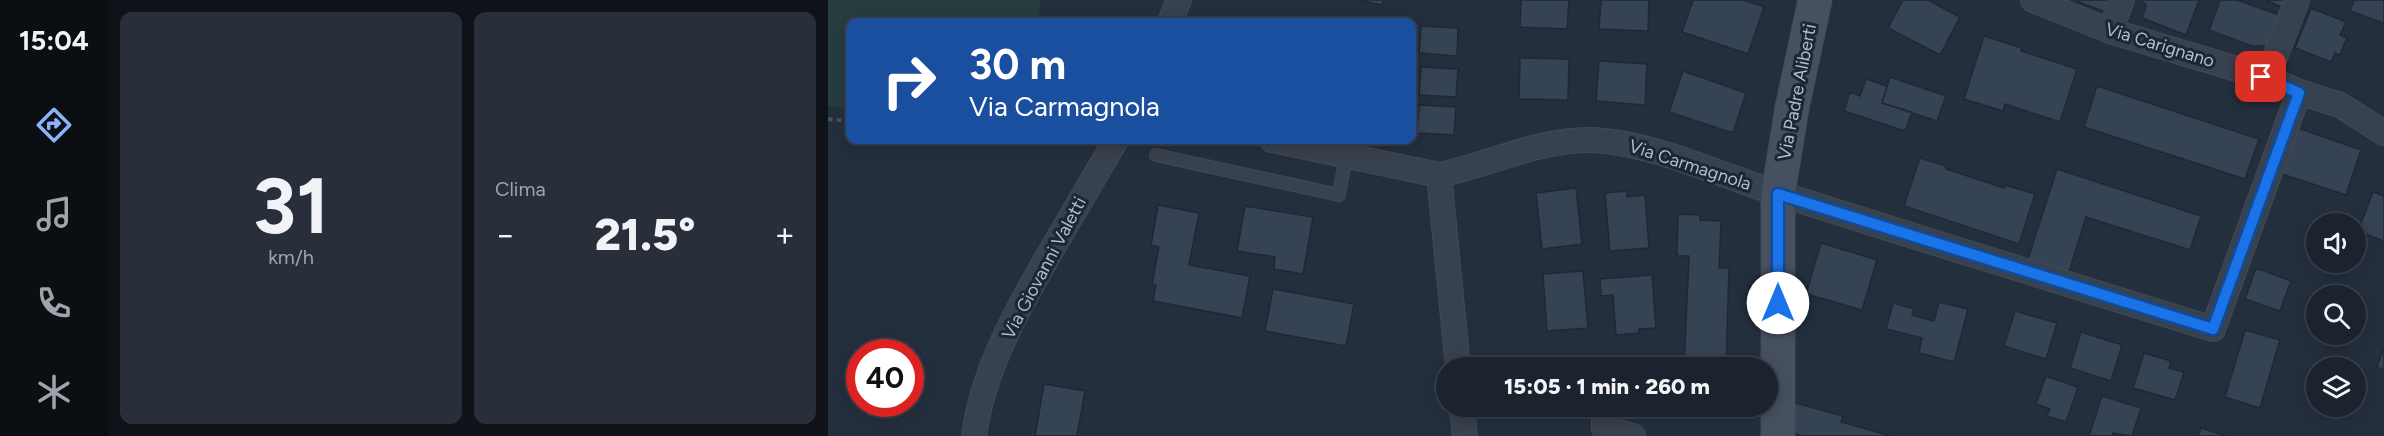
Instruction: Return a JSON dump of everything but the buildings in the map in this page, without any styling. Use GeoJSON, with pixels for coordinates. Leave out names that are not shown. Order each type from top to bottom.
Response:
{"type":"FeatureCollection","features":[{"type":"Feature","properties":{"kind":"street"},"geometry":{"type":"LineString","coordinates":[[1172,18],[1179,0]]}},
{"type":"Feature","properties":{"kind":"street","name":"Via Padre Aliberti"},"geometry":{"type":"LineString","coordinates":[[1778,436],[1778,194],[1792,108],[1815,0]]}},
{"type":"Feature","properties":{"kind":"street","name":"Via Carignano"},"geometry":{"type":"LineString","coordinates":[[2033,0],[2110,31],[2266,78],[2299,93],[2340,105],[2384,133]]}},
{"type":"Feature","properties":{"kind":"street"},"geometry":{"type":"LineString","coordinates":[[2110,31],[2122,0]]}},
{"type":"Feature","properties":{"kind":"street"},"geometry":{"type":"LineString","coordinates":[[2266,78],[2297,0]]}},
{"type":"Feature","properties":{"kind":"street","name":"Via Carmagnola"},"geometry":{"type":"LineString","coordinates":[[1439,175],[1464,170],[1508,154],[1548,144],[1587,140],[1635,145],[1778,194],[2213,329],[2299,93]]}},
{"type":"Feature","properties":{"kind":"street","name":"Via Giovanni Valetti"},"geometry":{"type":"LineString","coordinates":[[974,436],[977,416],[994,364],[1023,299],[1114,144]]}},
{"type":"Feature","properties":{"kind":"street"},"geometry":{"type":"LineString","coordinates":[[1292,144],[1439,175],[1457,357]]}},
{"type":"Feature","properties":{"kind":"street"},"geometry":{"type":"LineString","coordinates":[[1463,417],[1466,436]]}},
{"type":"Feature","properties":{"kind":"street"},"geometry":{"type":"LineString","coordinates":[[1604,417],[1604,428],[1632,436]]}},
{"type":"Feature","properties":{"kind":"lane"},"geometry":{"type":"LineString","coordinates":[[1156,155],[1339,195],[1346,155]]}},
{"type":"Feature","properties":{"kind":"path"},"geometry":{"type":"LineString","coordinates":[[828,119],[846,121]]}},
{"type":"Feature","properties":{"kind":"green space"},"geometry":{"type":"Polygon","coordinates":[[[828,0],[1040,0],[1039,18],[846,18],[846,108],[828,106],[828,0]]]}},
{"type":"Feature","properties":{"kind":"route"},"geometry":{"type":"LineString","coordinates":[[1778,303],[1778,194],[2213,329],[2299,93],[2261,77]]}}]}
